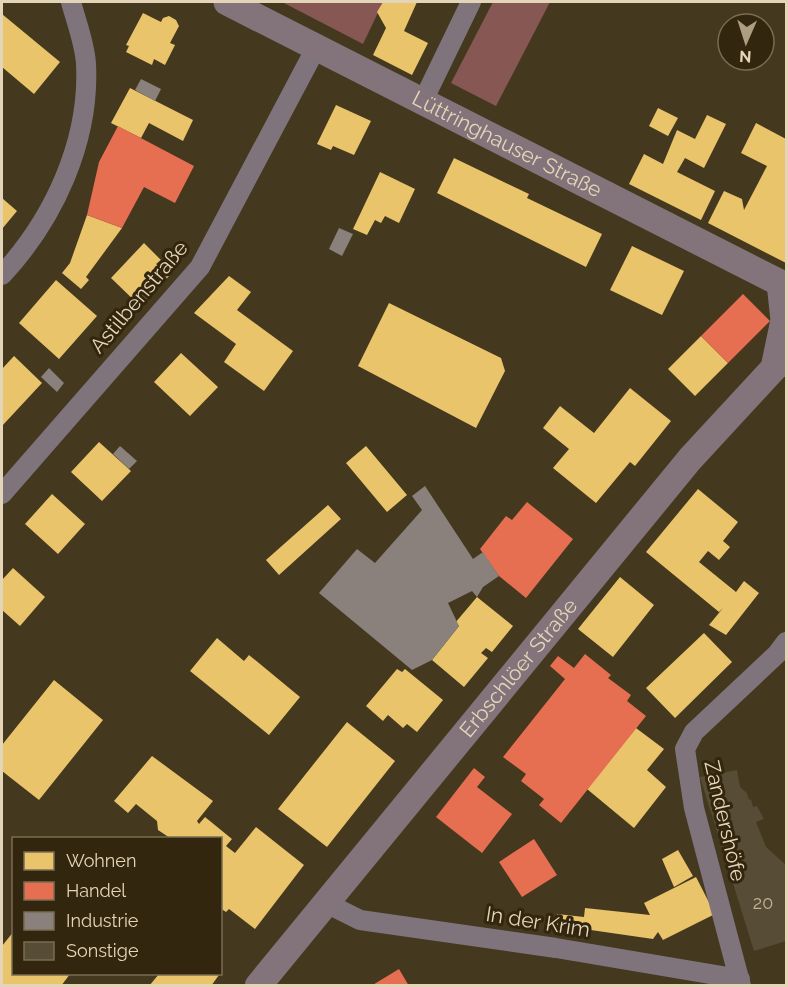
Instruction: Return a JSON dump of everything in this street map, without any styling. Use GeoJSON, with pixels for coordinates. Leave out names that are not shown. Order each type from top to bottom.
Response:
{"type":"FeatureCollection","features":[{"type":"Feature","properties":{"kind":"street"},"geometry":{"type":"LineString","coordinates":[[2,276],[15,261],[55,198],[76,152],[86,104],[86,61],[71,2]]}},
{"type":"Feature","properties":{"kind":"street","name":"Lüttringhauser Straße"},"geometry":{"type":"LineString","coordinates":[[227,2],[783,284]]}},
{"type":"Feature","properties":{"kind":"street"},"geometry":{"type":"LineString","coordinates":[[423,101],[471,2]]}},
{"type":"Feature","properties":{"kind":"street","name":"Astilbenstraße"},"geometry":{"type":"LineString","coordinates":[[2,494],[200,267],[317,46]]}},
{"type":"Feature","properties":{"kind":"street"},"geometry":{"type":"LineString","coordinates":[[780,363],[784,320],[783,284]]}},
{"type":"Feature","properties":{"kind":"street","name":"Erbschlöer Straße"},"geometry":{"type":"LineString","coordinates":[[258,986],[324,902],[690,459],[780,363]]}},
{"type":"Feature","properties":{"kind":"street","name":"Zandershöfe"},"geometry":{"type":"LineString","coordinates":[[741,982],[694,808],[685,749],[694,732],[777,654],[786,642]]}},
{"type":"Feature","properties":{"kind":"street","name":"In der Krim"},"geometry":{"type":"LineString","coordinates":[[324,902],[360,920],[546,946],[741,982]]}},
{"type":"Feature","properties":{"kind":"shaded area"},"geometry":{"type":"Polygon","coordinates":[[[282,2],[383,2],[363,44],[282,2]]]}},
{"type":"Feature","properties":{"kind":"shaded area"},"geometry":{"type":"Polygon","coordinates":[[[493,2],[550,2],[496,106],[451,83],[493,2]]]}},
{"type":"Feature","properties":{"kind":"building: Wohnen"},"geometry":{"type":"Polygon","coordinates":[[[383,2],[417,2],[404,31],[428,43],[412,75],[373,55],[386,28],[377,12],[383,2]]]}},
{"type":"Feature","properties":{"kind":"building: Wohnen"},"geometry":{"type":"Polygon","coordinates":[[[143,13],[161,22],[163,18],[169,16],[176,20],[179,26],[170,43],[175,45],[165,65],[154,59],[152,65],[126,52],[129,46],[126,45],[143,13]]]}},
{"type":"Feature","properties":{"kind":"building: Wohnen"},"geometry":{"type":"Polygon","coordinates":[[[2,14],[60,62],[34,94],[2,67],[2,14]]]}},
{"type":"Feature","properties":{"kind":"building: Wohnen"},"geometry":{"type":"Polygon","coordinates":[[[130,88],[193,120],[183,141],[149,123],[141,138],[111,123],[130,88]]]}},
{"type":"Feature","properties":{"kind":"building: Wohnen"},"geometry":{"type":"Polygon","coordinates":[[[336,105],[371,121],[354,155],[333,146],[331,150],[317,144],[336,105]]]}},
{"type":"Feature","properties":{"kind":"building: Wohnen"},"geometry":{"type":"Polygon","coordinates":[[[658,108],[678,118],[668,136],[649,126],[658,108]]]}},
{"type":"Feature","properties":{"kind":"building: Wohnen"},"geometry":{"type":"Polygon","coordinates":[[[707,115],[726,124],[704,168],[685,158],[677,172],[715,191],[701,220],[629,184],[644,154],[663,164],[677,130],[695,139],[707,115]]]}},
{"type":"Feature","properties":{"kind":"building: Wohnen"},"geometry":{"type":"Polygon","coordinates":[[[756,123],[786,139],[786,263],[708,223],[724,191],[742,199],[744,210],[767,166],[741,153],[756,123]]]}},
{"type":"Feature","properties":{"kind":"building: Wohnen"},"geometry":{"type":"Polygon","coordinates":[[[454,158],[529,194],[527,198],[602,234],[586,267],[437,193],[454,158]]]}},
{"type":"Feature","properties":{"kind":"building: Wohnen"},"geometry":{"type":"Polygon","coordinates":[[[380,172],[415,189],[399,223],[385,216],[381,223],[375,220],[367,235],[353,229],[380,172]]]}},
{"type":"Feature","properties":{"kind":"building: Wohnen"},"geometry":{"type":"Polygon","coordinates":[[[2,198],[17,211],[2,229],[2,198]]]}},
{"type":"Feature","properties":{"kind":"building: Wohnen"},"geometry":{"type":"Polygon","coordinates":[[[87,215],[122,228],[86,277],[89,280],[81,289],[62,273],[70,263],[87,215]]]}},
{"type":"Feature","properties":{"kind":"building: Wohnen"},"geometry":{"type":"Polygon","coordinates":[[[144,243],[161,260],[156,264],[169,276],[140,306],[111,278],[144,243]]]}},
{"type":"Feature","properties":{"kind":"building: Wohnen"},"geometry":{"type":"Polygon","coordinates":[[[632,246],[684,271],[662,315],[610,290],[632,246]]]}},
{"type":"Feature","properties":{"kind":"building: Wohnen"},"geometry":{"type":"Polygon","coordinates":[[[229,276],[251,292],[237,310],[293,351],[264,391],[224,362],[236,344],[194,313],[229,276]]]}},
{"type":"Feature","properties":{"kind":"building: Wohnen"},"geometry":{"type":"Polygon","coordinates":[[[56,280],[97,316],[59,359],[19,323],[56,280]]]}},
{"type":"Feature","properties":{"kind":"building: Wohnen"},"geometry":{"type":"Polygon","coordinates":[[[389,303],[501,358],[505,371],[476,428],[358,366],[389,303]]]}},
{"type":"Feature","properties":{"kind":"building: Wohnen"},"geometry":{"type":"Polygon","coordinates":[[[701,336],[728,363],[695,396],[668,369],[701,336]]]}},
{"type":"Feature","properties":{"kind":"building: Wohnen"},"geometry":{"type":"Polygon","coordinates":[[[181,353],[218,387],[190,416],[154,382],[181,353]]]}},
{"type":"Feature","properties":{"kind":"building: Wohnen"},"geometry":{"type":"Polygon","coordinates":[[[14,356],[42,383],[2,426],[2,369],[14,356]]]}},
{"type":"Feature","properties":{"kind":"building: Wohnen"},"geometry":{"type":"Polygon","coordinates":[[[630,388],[671,421],[635,466],[630,462],[596,503],[553,468],[569,449],[543,428],[560,406],[594,433],[630,388]]]}},
{"type":"Feature","properties":{"kind":"building: Wohnen"},"geometry":{"type":"Polygon","coordinates":[[[99,442],[131,471],[102,501],[71,472],[99,442]]]}},
{"type":"Feature","properties":{"kind":"building: Wohnen"},"geometry":{"type":"Polygon","coordinates":[[[366,446],[407,495],[387,512],[346,463],[366,446]]]}},
{"type":"Feature","properties":{"kind":"building: Wohnen"},"geometry":{"type":"Polygon","coordinates":[[[698,489],[738,522],[723,541],[730,547],[719,560],[708,551],[699,562],[736,592],[744,581],[759,593],[726,635],[709,625],[723,608],[719,612],[646,552],[698,489]]]}},
{"type":"Feature","properties":{"kind":"building: Wohnen"},"geometry":{"type":"Polygon","coordinates":[[[52,494],[85,524],[58,554],[25,524],[52,494]]]}},
{"type":"Feature","properties":{"kind":"building: Wohnen"},"geometry":{"type":"Polygon","coordinates":[[[328,505],[341,519],[279,575],[266,560],[328,505]]]}},
{"type":"Feature","properties":{"kind":"building: Wohnen"},"geometry":{"type":"Polygon","coordinates":[[[13,568],[45,597],[20,626],[2,610],[2,580],[13,568]]]}},
{"type":"Feature","properties":{"kind":"building: Wohnen"},"geometry":{"type":"Polygon","coordinates":[[[620,577],[654,605],[613,657],[578,629],[620,577]]]}},
{"type":"Feature","properties":{"kind":"building: Wohnen"},"geometry":{"type":"Polygon","coordinates":[[[477,597],[513,626],[492,652],[486,648],[481,653],[488,658],[464,687],[432,660],[459,626],[455,623],[477,597]]]}},
{"type":"Feature","properties":{"kind":"building: Wohnen"},"geometry":{"type":"Polygon","coordinates":[[[704,633],[732,662],[675,718],[646,688],[704,633]]]}},
{"type":"Feature","properties":{"kind":"building: Wohnen"},"geometry":{"type":"Polygon","coordinates":[[[217,638],[244,661],[249,655],[300,697],[269,735],[190,671],[217,638]]]}},
{"type":"Feature","properties":{"kind":"building: Wohnen"},"geometry":{"type":"Polygon","coordinates":[[[397,669],[402,672],[405,669],[443,700],[417,732],[407,724],[403,728],[388,715],[383,721],[366,706],[397,669]]]}},
{"type":"Feature","properties":{"kind":"building: Wohnen"},"geometry":{"type":"Polygon","coordinates":[[[54,680],[103,720],[39,800],[2,771],[2,745],[54,680]]]}},
{"type":"Feature","properties":{"kind":"building: Wohnen"},"geometry":{"type":"Polygon","coordinates":[[[347,722],[395,761],[327,847],[278,809],[347,722]]]}},
{"type":"Feature","properties":{"kind":"building: Wohnen"},"geometry":{"type":"Polygon","coordinates":[[[636,728],[664,749],[647,770],[666,787],[634,828],[587,789],[636,728]]]}},
{"type":"Feature","properties":{"kind":"building: Wohnen"},"geometry":{"type":"Polygon","coordinates":[[[152,756],[213,801],[197,821],[199,824],[205,817],[232,839],[226,846],[235,853],[256,827],[304,865],[255,929],[229,909],[226,912],[222,909],[222,837],[168,837],[158,830],[157,821],[136,804],[128,813],[114,801],[152,756]]]}},
{"type":"Feature","properties":{"kind":"building: Wohnen"},"geometry":{"type":"Polygon","coordinates":[[[678,850],[693,876],[674,887],[662,859],[678,850]]]}},
{"type":"Feature","properties":{"kind":"building: Wohnen"},"geometry":{"type":"Polygon","coordinates":[[[696,877],[715,914],[663,940],[658,932],[653,939],[556,925],[557,914],[584,917],[585,908],[650,915],[644,903],[696,877]]]}},
{"type":"Feature","properties":{"kind":"building: Wohnen"},"geometry":{"type":"Polygon","coordinates":[[[12,934],[12,975],[69,975],[61,986],[2,986],[2,946],[12,934]]]}},
{"type":"Feature","properties":{"kind":"building: Wohnen"},"geometry":{"type":"Polygon","coordinates":[[[158,975],[219,975],[211,986],[149,986],[158,975]]]}},
{"type":"Feature","properties":{"kind":"building: Handel"},"geometry":{"type":"Polygon","coordinates":[[[118,126],[194,166],[175,203],[144,187],[122,228],[87,215],[99,162],[118,126]]]}},
{"type":"Feature","properties":{"kind":"building: Handel"},"geometry":{"type":"Polygon","coordinates":[[[743,294],[770,321],[728,363],[701,336],[743,294]]]}},
{"type":"Feature","properties":{"kind":"building: Handel"},"geometry":{"type":"Polygon","coordinates":[[[527,502],[573,539],[526,598],[499,576],[480,549],[506,516],[512,520],[527,502]]]}},
{"type":"Feature","properties":{"kind":"building: Handel"},"geometry":{"type":"Polygon","coordinates":[[[585,654],[611,675],[608,678],[631,695],[627,701],[646,716],[561,823],[539,805],[544,799],[521,781],[526,774],[503,757],[565,679],[550,666],[558,656],[574,668],[585,654]]]}},
{"type":"Feature","properties":{"kind":"building: Handel"},"geometry":{"type":"Polygon","coordinates":[[[474,768],[485,777],[477,787],[512,814],[482,853],[436,817],[474,768]]]}},
{"type":"Feature","properties":{"kind":"building: Handel"},"geometry":{"type":"Polygon","coordinates":[[[534,839],[557,875],[522,897],[499,862],[534,839]]]}},
{"type":"Feature","properties":{"kind":"building: Handel"},"geometry":{"type":"Polygon","coordinates":[[[399,969],[409,986],[371,986],[399,969]]]}},
{"type":"Feature","properties":{"kind":"building: Industrie"},"geometry":{"type":"Polygon","coordinates":[[[141,79],[161,89],[155,101],[135,90],[141,79]]]}},
{"type":"Feature","properties":{"kind":"building: Industrie"},"geometry":{"type":"Polygon","coordinates":[[[339,228],[353,234],[342,256],[329,249],[339,228]]]}},
{"type":"Feature","properties":{"kind":"building: Industrie"},"geometry":{"type":"Polygon","coordinates":[[[49,368],[64,383],[57,392],[41,377],[49,368]]]}},
{"type":"Feature","properties":{"kind":"building: Industrie"},"geometry":{"type":"Polygon","coordinates":[[[120,446],[137,461],[129,469],[113,454],[120,446]]]}},
{"type":"Feature","properties":{"kind":"building: Industrie"},"geometry":{"type":"Polygon","coordinates":[[[425,486],[473,559],[483,552],[499,576],[483,587],[477,597],[472,591],[448,603],[459,626],[432,660],[412,670],[319,593],[357,549],[375,563],[422,510],[412,496],[425,486]]]}},
{"type":"Feature","properties":{"kind":"building: Sonstige"},"geometry":{"type":"Polygon","coordinates":[[[737,770],[740,787],[747,793],[749,800],[751,799],[753,807],[757,806],[764,819],[756,822],[766,847],[786,865],[786,941],[754,951],[700,777],[737,770]]]}}]}
